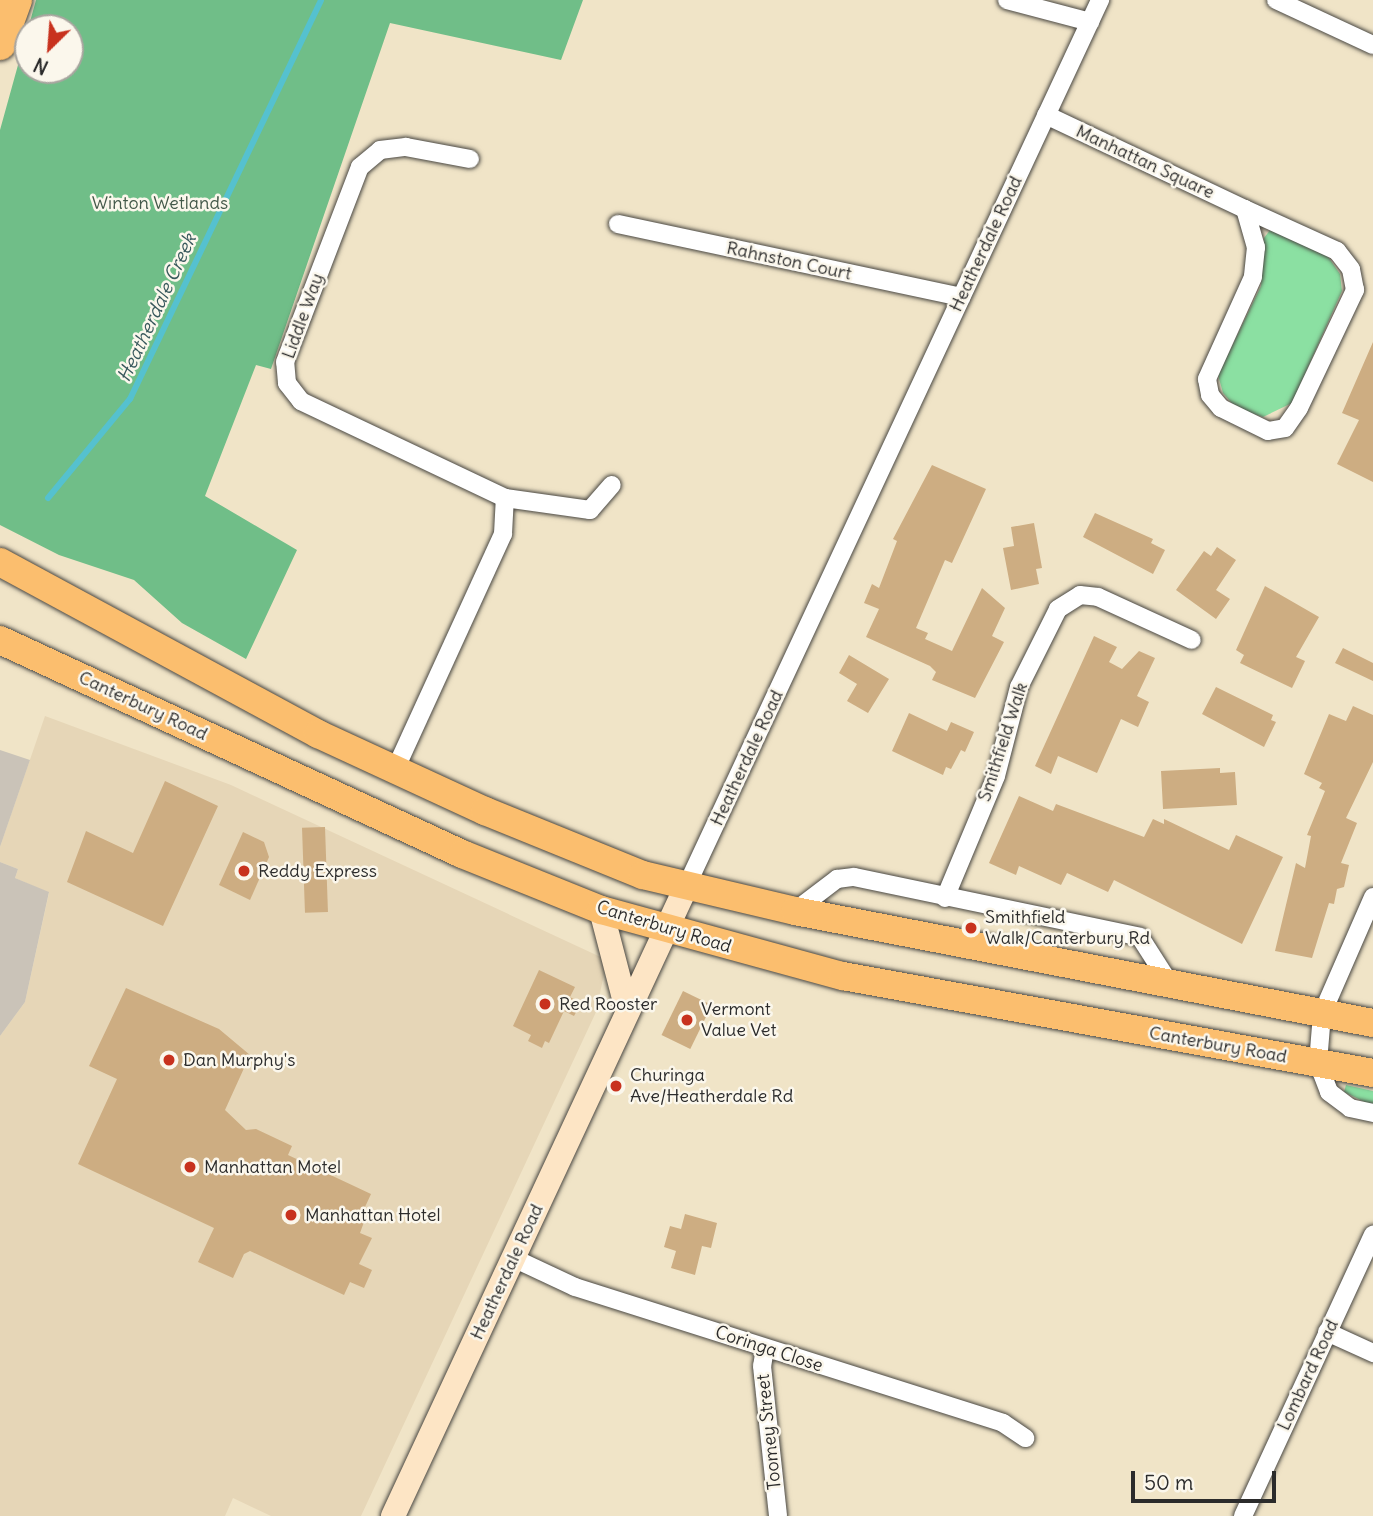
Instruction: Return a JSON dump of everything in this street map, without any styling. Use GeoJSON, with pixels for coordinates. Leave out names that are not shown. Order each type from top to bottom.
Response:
{"type":"FeatureCollection","features":[{"type":"Feature","properties":{"kind":"highway"},"geometry":{"type":"LineString","coordinates":[[0,44],[16,0]]}},
{"type":"Feature","properties":{"kind":"main road"},"geometry":{"type":"LineString","coordinates":[[0,562],[276,712],[395,770],[620,866],[795,911],[1373,1023]]}},
{"type":"Feature","properties":{"kind":"main road","name":"Canterbury Road"},"geometry":{"type":"LineString","coordinates":[[0,640],[462,854],[601,910],[843,976],[1373,1073]]}},
{"type":"Feature","properties":{"kind":"main road","name":"Heatherdale Road"},"geometry":{"type":"LineString","coordinates":[[393,1516],[687,885]]}},
{"type":"Feature","properties":{"kind":"main road"},"geometry":{"type":"LineString","coordinates":[[601,910],[627,1010]]}},
{"type":"Feature","properties":{"kind":"street"},"geometry":{"type":"LineString","coordinates":[[1006,0],[1090,22]]}},
{"type":"Feature","properties":{"kind":"street","name":"Heatherdale Road"},"geometry":{"type":"LineString","coordinates":[[687,885],[1100,0]]}},
{"type":"Feature","properties":{"kind":"street"},"geometry":{"type":"LineString","coordinates":[[1276,0],[1373,45]]}},
{"type":"Feature","properties":{"kind":"street","name":"Manhattan Square"},"geometry":{"type":"LineString","coordinates":[[1046,116],[1338,251],[1351,269],[1355,290],[1299,408],[1285,428],[1268,431],[1221,408],[1210,395],[1207,379],[1253,277],[1256,247],[1245,209]]}},
{"type":"Feature","properties":{"kind":"street","name":"Liddle Way"},"geometry":{"type":"LineString","coordinates":[[470,159],[406,147],[380,150],[360,167],[285,362],[287,383],[301,401],[505,498],[590,510],[612,485]]}},
{"type":"Feature","properties":{"kind":"street","name":"Rahnston Court"},"geometry":{"type":"LineString","coordinates":[[618,224],[961,297]]}},
{"type":"Feature","properties":{"kind":"street"},"geometry":{"type":"LineString","coordinates":[[395,770],[503,534],[505,498]]}},
{"type":"Feature","properties":{"kind":"street","name":"Smithfield Walk"},"geometry":{"type":"LineString","coordinates":[[945,898],[996,776],[1019,687],[1058,609],[1080,595],[1098,597],[1192,640]]}},
{"type":"Feature","properties":{"kind":"street"},"geometry":{"type":"LineString","coordinates":[[795,911],[837,879],[854,877],[1140,937],[1170,984]]}},
{"type":"Feature","properties":{"kind":"street"},"geometry":{"type":"LineString","coordinates":[[1373,897],[1322,1014],[1318,1063],[1329,1092],[1350,1108],[1373,1114]]}},
{"type":"Feature","properties":{"kind":"street","name":"Lombard Road"},"geometry":{"type":"LineString","coordinates":[[1243,1516],[1373,1235]]}},
{"type":"Feature","properties":{"kind":"street","name":"Coringa Close"},"geometry":{"type":"LineString","coordinates":[[513,1258],[575,1287],[1003,1423],[1025,1438]]}},
{"type":"Feature","properties":{"kind":"street"},"geometry":{"type":"LineString","coordinates":[[1327,1332],[1373,1353]]}},
{"type":"Feature","properties":{"kind":"street","name":"Toomey Street"},"geometry":{"type":"LineString","coordinates":[[765,1348],[762,1366],[779,1516]]}},
{"type":"Feature","properties":{"kind":"shaded area"},"geometry":{"type":"Polygon","coordinates":[[[45,716],[231,785],[607,960],[596,1012],[361,1516],[271,1516],[233,1498],[225,1516],[0,1516],[0,1036],[25,1002],[49,893],[15,878],[18,869],[0,862],[0,847],[45,716]]]}},
{"type":"Feature","properties":{"kind":"shaded area"},"geometry":{"type":"Polygon","coordinates":[[[0,750],[30,760],[0,847],[0,750]]]}},
{"type":"Feature","properties":{"kind":"shaded area"},"geometry":{"type":"Polygon","coordinates":[[[0,862],[18,869],[15,878],[49,892],[25,1002],[0,1036],[0,862]]]}},
{"type":"Feature","properties":{"kind":"green space","name":"Winton Wetlands"},"geometry":{"type":"Polygon","coordinates":[[[36,0],[583,0],[561,60],[390,23],[271,369],[256,365],[205,496],[297,550],[246,659],[182,623],[134,580],[59,555],[0,525],[0,130],[14,80],[14,84],[84,84],[84,14],[32,14],[36,0]]]}},
{"type":"Feature","properties":{"kind":"green space"},"geometry":{"type":"Polygon","coordinates":[[[1270,230],[1327,255],[1340,274],[1342,291],[1292,403],[1263,417],[1236,408],[1223,393],[1218,375],[1261,286],[1264,238],[1270,230]]]}},
{"type":"Feature","properties":{"kind":"green space"},"geometry":{"type":"Polygon","coordinates":[[[1346,1085],[1373,1091],[1373,1106],[1344,1092],[1346,1085]]]}},
{"type":"Feature","properties":{"kind":"building"},"geometry":{"type":"Polygon","coordinates":[[[1373,342],[1373,482],[1337,464],[1359,420],[1342,413],[1373,342]]]}},
{"type":"Feature","properties":{"kind":"building"},"geometry":{"type":"Polygon","coordinates":[[[932,465],[986,489],[952,563],[945,560],[916,628],[928,633],[925,639],[952,651],[982,588],[1005,608],[992,636],[1004,642],[975,698],[932,680],[936,672],[930,666],[866,637],[879,609],[864,603],[872,584],[879,588],[897,541],[893,539],[932,465]]]}},
{"type":"Feature","properties":{"kind":"building"},"geometry":{"type":"Polygon","coordinates":[[[1095,513],[1153,539],[1151,543],[1165,550],[1153,574],[1083,537],[1095,513]]]}},
{"type":"Feature","properties":{"kind":"building"},"geometry":{"type":"Polygon","coordinates":[[[1034,523],[1042,568],[1036,569],[1039,584],[1011,590],[1003,548],[1014,546],[1011,527],[1034,523]]]}},
{"type":"Feature","properties":{"kind":"building"},"geometry":{"type":"Polygon","coordinates":[[[1217,547],[1236,560],[1216,590],[1230,599],[1216,619],[1176,590],[1204,551],[1211,556],[1217,547]]]}},
{"type":"Feature","properties":{"kind":"building"},"geometry":{"type":"Polygon","coordinates":[[[1265,586],[1319,617],[1296,657],[1305,661],[1292,688],[1240,663],[1244,655],[1236,650],[1265,586]]]}},
{"type":"Feature","properties":{"kind":"building"},"geometry":{"type":"Polygon","coordinates":[[[1094,636],[1117,647],[1109,662],[1122,669],[1139,651],[1155,658],[1137,696],[1149,702],[1138,727],[1121,719],[1097,773],[1058,756],[1051,774],[1035,766],[1094,636]]]}},
{"type":"Feature","properties":{"kind":"building"},"geometry":{"type":"Polygon","coordinates":[[[1343,648],[1373,663],[1373,681],[1335,663],[1343,648]]]}},
{"type":"Feature","properties":{"kind":"building"},"geometry":{"type":"Polygon","coordinates":[[[849,655],[889,679],[868,713],[847,701],[857,684],[839,673],[849,655]]]}},
{"type":"Feature","properties":{"kind":"building"},"geometry":{"type":"Polygon","coordinates":[[[1216,687],[1273,715],[1271,720],[1276,722],[1264,747],[1202,714],[1216,687]]]}},
{"type":"Feature","properties":{"kind":"building"},"geometry":{"type":"Polygon","coordinates":[[[1353,706],[1373,715],[1373,762],[1346,818],[1357,823],[1341,863],[1349,865],[1344,887],[1337,889],[1334,904],[1329,903],[1312,958],[1275,951],[1296,863],[1305,868],[1311,836],[1307,835],[1325,791],[1319,788],[1322,783],[1304,774],[1329,714],[1346,721],[1353,706]]]}},
{"type":"Feature","properties":{"kind":"building"},"geometry":{"type":"Polygon","coordinates":[[[909,713],[947,731],[951,722],[974,732],[965,752],[961,750],[951,769],[946,767],[943,775],[892,751],[909,713]]]}},
{"type":"Feature","properties":{"kind":"building"},"geometry":{"type":"Polygon","coordinates":[[[1220,768],[1220,773],[1235,772],[1237,805],[1163,809],[1161,771],[1220,768]]]}},
{"type":"Feature","properties":{"kind":"building"},"geometry":{"type":"Polygon","coordinates":[[[165,781],[218,806],[163,926],[67,882],[86,831],[133,853],[165,781]]]}},
{"type":"Feature","properties":{"kind":"building"},"geometry":{"type":"Polygon","coordinates":[[[1019,796],[1053,811],[1056,804],[1144,837],[1153,819],[1164,824],[1164,819],[1229,850],[1236,835],[1283,857],[1242,944],[1114,880],[1108,892],[1067,873],[1061,885],[1019,866],[1016,875],[989,863],[1019,796]]]}},
{"type":"Feature","properties":{"kind":"building"},"geometry":{"type":"Polygon","coordinates":[[[325,827],[328,912],[305,913],[302,828],[325,827]]]}},
{"type":"Feature","properties":{"kind":"building","name":"Reddy Express"},"geometry":{"type":"Polygon","coordinates":[[[243,832],[264,842],[269,857],[250,900],[219,885],[243,832]]]}},
{"type":"Feature","properties":{"kind":"building","name":"Red Rooster"},"geometry":{"type":"Polygon","coordinates":[[[539,970],[575,987],[570,997],[581,1003],[574,1016],[564,1011],[549,1043],[545,1041],[542,1048],[528,1041],[531,1035],[513,1026],[539,970]]]}},
{"type":"Feature","properties":{"kind":"building"},"geometry":{"type":"Polygon","coordinates":[[[126,988],[219,1029],[250,1055],[225,1110],[246,1130],[256,1129],[292,1146],[288,1155],[371,1194],[359,1220],[364,1222],[360,1233],[372,1238],[359,1264],[372,1270],[364,1288],[350,1282],[344,1295],[250,1251],[244,1254],[233,1278],[198,1262],[214,1228],[78,1164],[117,1079],[89,1066],[126,988]]]}},
{"type":"Feature","properties":{"kind":"building","name":"Vermont Value Vet"},"geometry":{"type":"Polygon","coordinates":[[[683,991],[712,1005],[690,1049],[662,1035],[683,991]]]}},
{"type":"Feature","properties":{"kind":"building"},"geometry":{"type":"Polygon","coordinates":[[[685,1214],[717,1223],[711,1248],[702,1246],[695,1275],[671,1268],[676,1251],[664,1247],[670,1226],[681,1229],[685,1214]]]}},
{"type":"Feature","properties":{"kind":"waterway","name":"Heatherdale Creek"},"geometry":{"type":"LineString","coordinates":[[48,498],[130,399],[321,0]]}},
{"type":"Feature","properties":{"kind":"place","name":"Reddy Express"},"geometry":{"type":"Point","coordinates":[244,871]}},
{"type":"Feature","properties":{"kind":"place","name":"Smithfield Walk/Canterbury Rd"},"geometry":{"type":"Point","coordinates":[971,928]}},
{"type":"Feature","properties":{"kind":"place","name":"Red Rooster"},"geometry":{"type":"Point","coordinates":[545,1004]}},
{"type":"Feature","properties":{"kind":"place","name":"Vermont Value Vet"},"geometry":{"type":"Point","coordinates":[687,1020]}},
{"type":"Feature","properties":{"kind":"place","name":"Dan Murphy's"},"geometry":{"type":"Point","coordinates":[169,1060]}},
{"type":"Feature","properties":{"kind":"place","name":"Churinga Ave/Heatherdale Rd"},"geometry":{"type":"Point","coordinates":[616,1086]}},
{"type":"Feature","properties":{"kind":"place","name":"Manhattan Motel"},"geometry":{"type":"Point","coordinates":[190,1167]}},
{"type":"Feature","properties":{"kind":"place","name":"Manhattan Hotel"},"geometry":{"type":"Point","coordinates":[291,1215]}}]}
